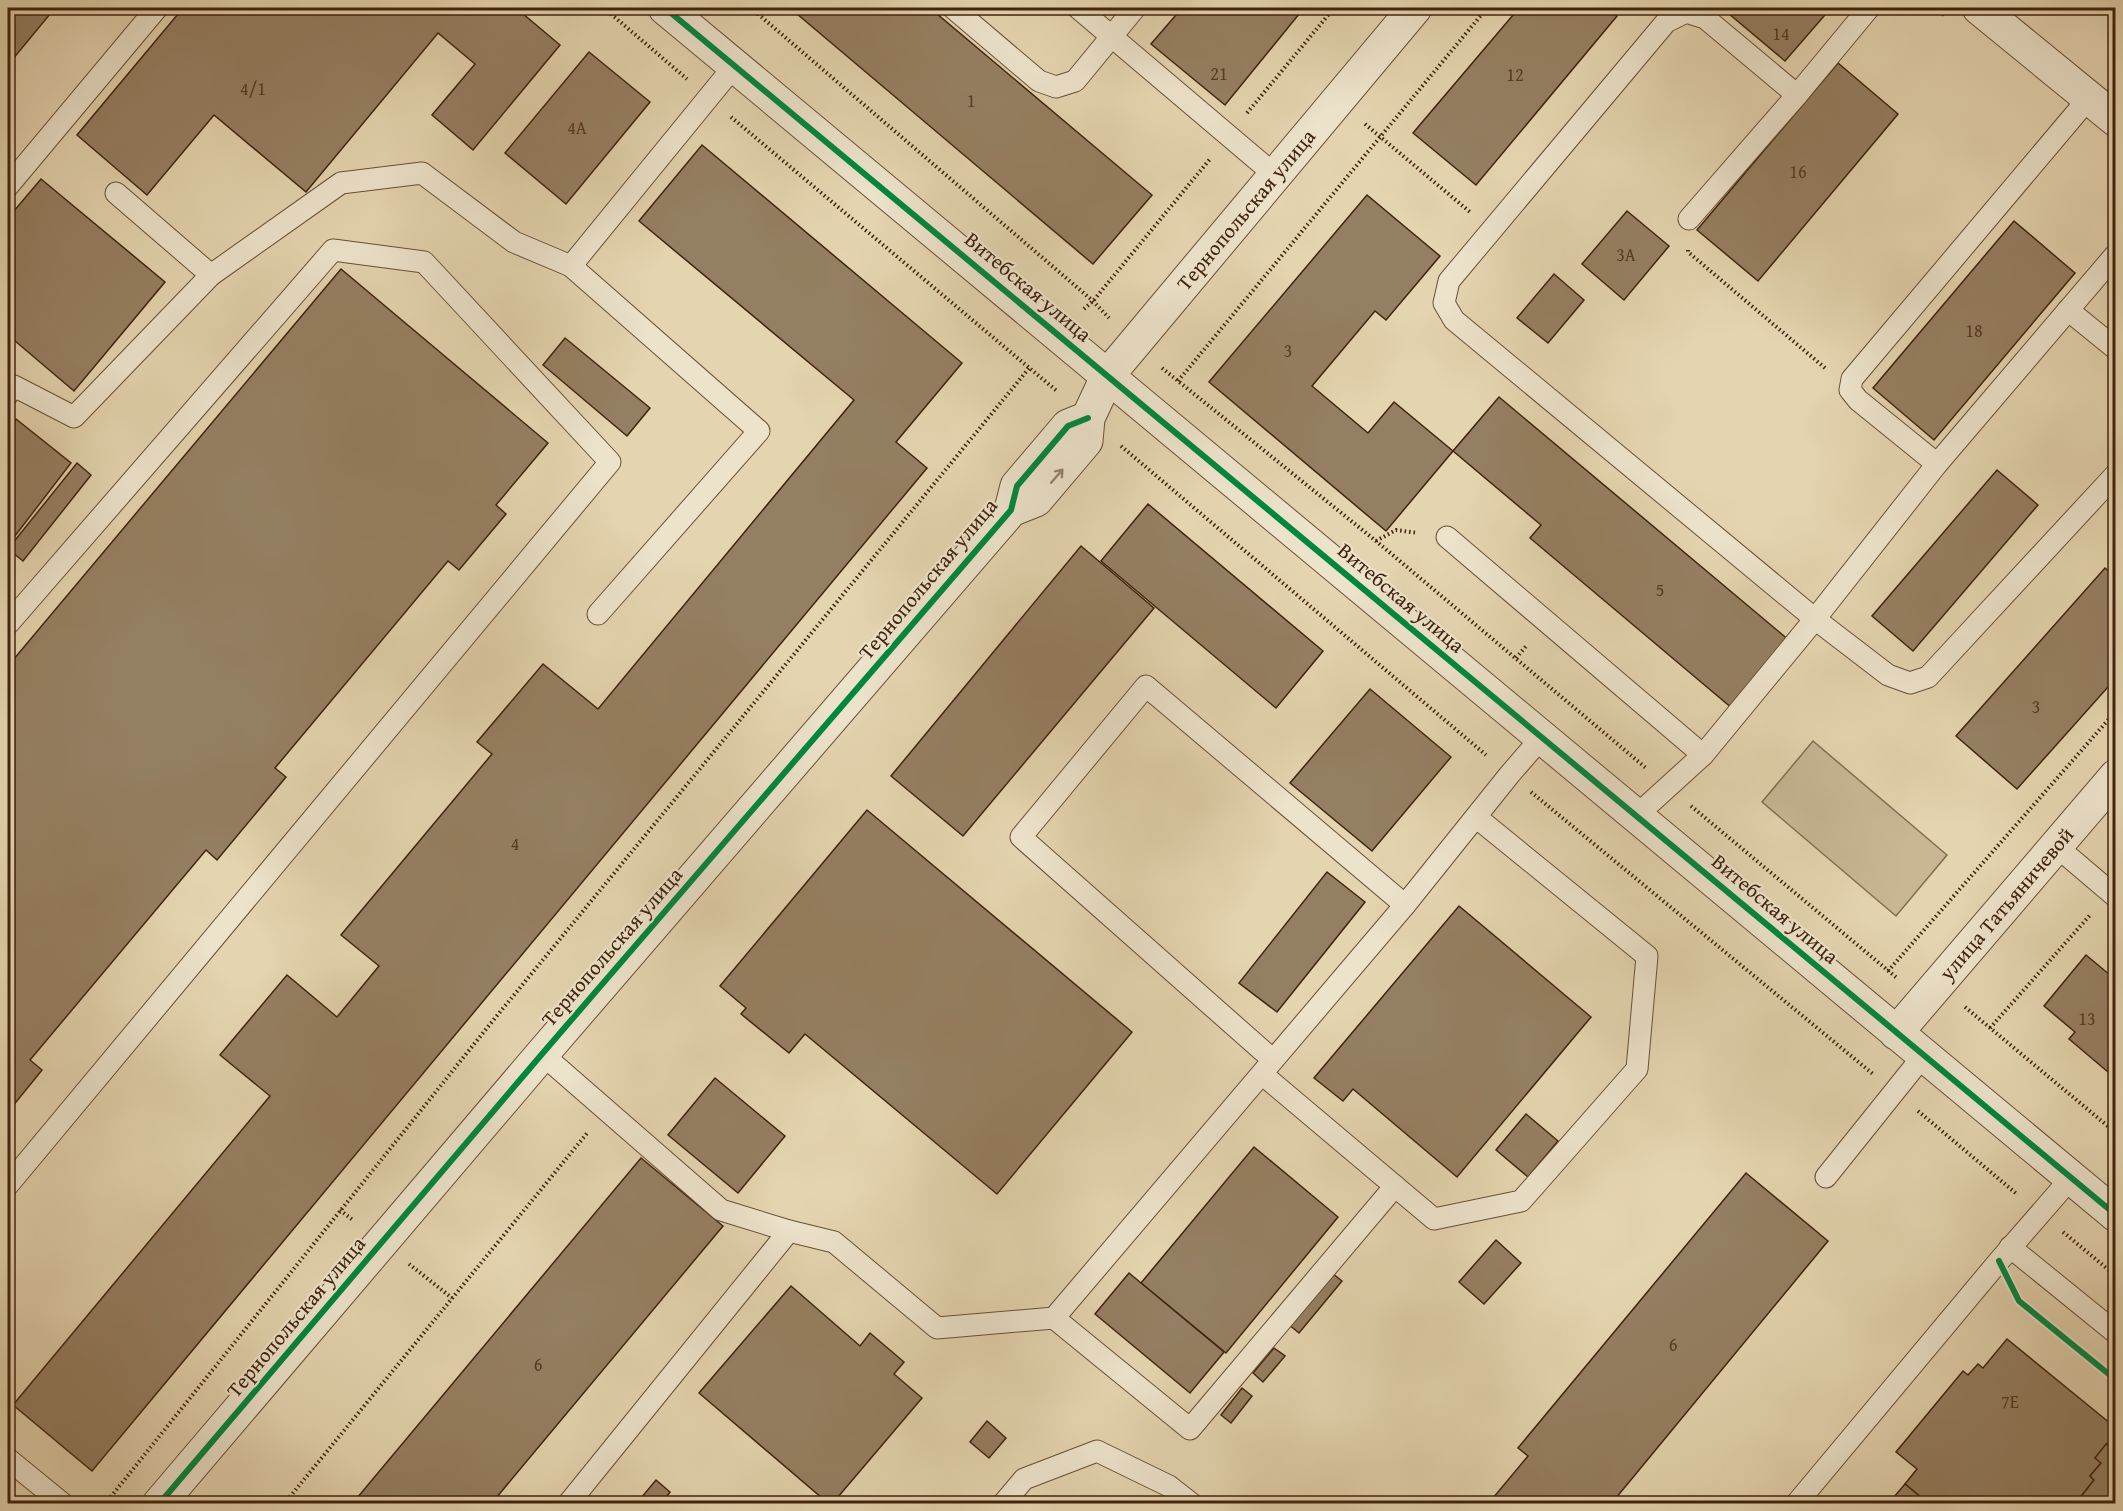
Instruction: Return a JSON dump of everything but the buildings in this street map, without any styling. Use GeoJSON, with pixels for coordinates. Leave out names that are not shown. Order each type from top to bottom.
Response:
{"type":"FeatureCollection","features":[{"type":"Feature","properties":{"kind":"street","name":"Витебская улица"},"geometry":{"type":"LineString","coordinates":[[665,8],[2115,1215]]}},
{"type":"Feature","properties":{"kind":"street","name":"Тернопольская улица"},"geometry":{"type":"LineString","coordinates":[[159,1503],[1011,510],[1036,500],[1074,456],[1086,441],[1088,418],[1108,375],[1415,8]]}},
{"type":"Feature","properties":{"kind":"street"},"geometry":{"type":"LineString","coordinates":[[1979,8],[2115,120]]}},
{"type":"Feature","properties":{"kind":"street","name":"улица Татьяничевой"},"geometry":{"type":"LineString","coordinates":[[1896,1033],[2115,776]]}},
{"type":"Feature","properties":{"kind":"lane"},"geometry":{"type":"LineString","coordinates":[[8,186],[156,8]]}},
{"type":"Feature","properties":{"kind":"lane"},"geometry":{"type":"LineString","coordinates":[[953,8],[1039,81],[1056,87],[1075,81],[1135,8]]}},
{"type":"Feature","properties":{"kind":"lane"},"geometry":{"type":"LineString","coordinates":[[1078,8],[1275,175]]}},
{"type":"Feature","properties":{"kind":"lane"},"geometry":{"type":"LineString","coordinates":[[1689,219],[1869,8]]}},
{"type":"Feature","properties":{"kind":"lane"},"geometry":{"type":"LineString","coordinates":[[1797,95],[1705,18],[1686,12],[1666,22],[1449,281],[1444,303],[1454,320],[1815,619],[1888,675],[1910,683],[1928,677],[2115,474]]}},
{"type":"Feature","properties":{"kind":"lane"},"geometry":{"type":"LineString","coordinates":[[571,266],[735,65]]}},
{"type":"Feature","properties":{"kind":"lane"},"geometry":{"type":"LineString","coordinates":[[1937,464],[1858,400],[1850,390],[1852,379],[2088,99]]}},
{"type":"Feature","properties":{"kind":"lane"},"geometry":{"type":"LineString","coordinates":[[8,394],[14,386],[74,417],[211,274],[341,183],[422,173],[514,242],[571,266],[759,431],[598,615]]}},
{"type":"Feature","properties":{"kind":"lane"},"geometry":{"type":"LineString","coordinates":[[116,193],[211,274]]}},
{"type":"Feature","properties":{"kind":"lane"},"geometry":{"type":"LineString","coordinates":[[8,624],[333,250],[424,262],[610,462],[8,1185]]}},
{"type":"Feature","properties":{"kind":"lane"},"geometry":{"type":"LineString","coordinates":[[1636,815],[1703,755],[1815,619],[1937,464],[2115,254]]}},
{"type":"Feature","properties":{"kind":"lane"},"geometry":{"type":"LineString","coordinates":[[2068,310],[2115,349]]}},
{"type":"Feature","properties":{"kind":"lane"},"geometry":{"type":"LineString","coordinates":[[1447,537],[1703,755]]}},
{"type":"Feature","properties":{"kind":"lane"},"geometry":{"type":"LineString","coordinates":[[1405,905],[1146,686],[1021,837],[1434,1219],[1521,1201],[1637,1069],[1647,956],[1476,817]]}},
{"type":"Feature","properties":{"kind":"lane"},"geometry":{"type":"LineString","coordinates":[[1054,1318],[1405,905],[1542,737]]}},
{"type":"Feature","properties":{"kind":"lane"},"geometry":{"type":"LineString","coordinates":[[2056,846],[2113,895]]}},
{"type":"Feature","properties":{"kind":"lane"},"geometry":{"type":"LineString","coordinates":[[542,1054],[721,1210],[834,1242],[937,1328],[1054,1318],[1190,1429],[1395,1185]]}},
{"type":"Feature","properties":{"kind":"lane"},"geometry":{"type":"LineString","coordinates":[[1826,1177],[1923,1056]]}},
{"type":"Feature","properties":{"kind":"lane"},"geometry":{"type":"LineString","coordinates":[[1796,1503],[2010,1247],[2071,1178]]}},
{"type":"Feature","properties":{"kind":"lane"},"geometry":{"type":"LineString","coordinates":[[568,1503],[789,1231]]}},
{"type":"Feature","properties":{"kind":"lane"},"geometry":{"type":"LineString","coordinates":[[2010,1247],[2115,1333]]}},
{"type":"Feature","properties":{"kind":"lane"},"geometry":{"type":"LineString","coordinates":[[1003,1503],[1024,1479],[1098,1451],[1169,1486],[1192,1503]]}},
{"type":"Feature","properties":{"kind":"lane"},"geometry":{"type":"LineString","coordinates":[[8,1459],[63,1503]]}},
{"type":"Feature","properties":{"kind":"path"},"geometry":{"type":"LineString","coordinates":[[604,8],[1510,774],[2115,1276]]}},
{"type":"Feature","properties":{"kind":"path"},"geometry":{"type":"LineString","coordinates":[[751,8],[1093,301],[1134,345],[1376,541],[1888,971],[1924,999],[1959,1002],[2115,1133]]}},
{"type":"Feature","properties":{"kind":"path"},"geometry":{"type":"LineString","coordinates":[[105,1503],[491,1023],[1029,368],[1058,333],[1093,301],[1334,8]]}},
{"type":"Feature","properties":{"kind":"path"},"geometry":{"type":"LineString","coordinates":[[1178,381],[1488,8]]}},
{"type":"Feature","properties":{"kind":"path"},"geometry":{"type":"LineString","coordinates":[[1337,101],[1492,230]]}},
{"type":"Feature","properties":{"kind":"path"},"geometry":{"type":"LineString","coordinates":[[1689,219],[1688,252],[1850,390]]}},
{"type":"Feature","properties":{"kind":"path"},"geometry":{"type":"LineString","coordinates":[[1376,541],[1396,530],[1447,537]]}},
{"type":"Feature","properties":{"kind":"path"},"geometry":{"type":"LineString","coordinates":[[1888,971],[2115,711]]}},
{"type":"Feature","properties":{"kind":"path"},"geometry":{"type":"LineString","coordinates":[[1990,1028],[2113,895]]}},
{"type":"Feature","properties":{"kind":"path"},"geometry":{"type":"LineString","coordinates":[[284,1503],[606,1110]]}},
{"type":"Feature","properties":{"kind":"shaded area"},"geometry":{"type":"Polygon","coordinates":[[[1813,741],[1947,855],[1896,916],[1762,802],[1813,741]]]}},
{"type":"Feature","properties":{"kind":"cycle path"},"geometry":{"type":"LineString","coordinates":[[665,8],[2116,1215]]}},
{"type":"Feature","properties":{"kind":"cycle path"},"geometry":{"type":"LineString","coordinates":[[159,1504],[542,1054],[1011,510],[1017,486],[1068,426],[1088,418]]}},
{"type":"Feature","properties":{"kind":"cycle path"},"geometry":{"type":"LineString","coordinates":[[1999,1261],[2019,1301],[2116,1380]]}}]}
